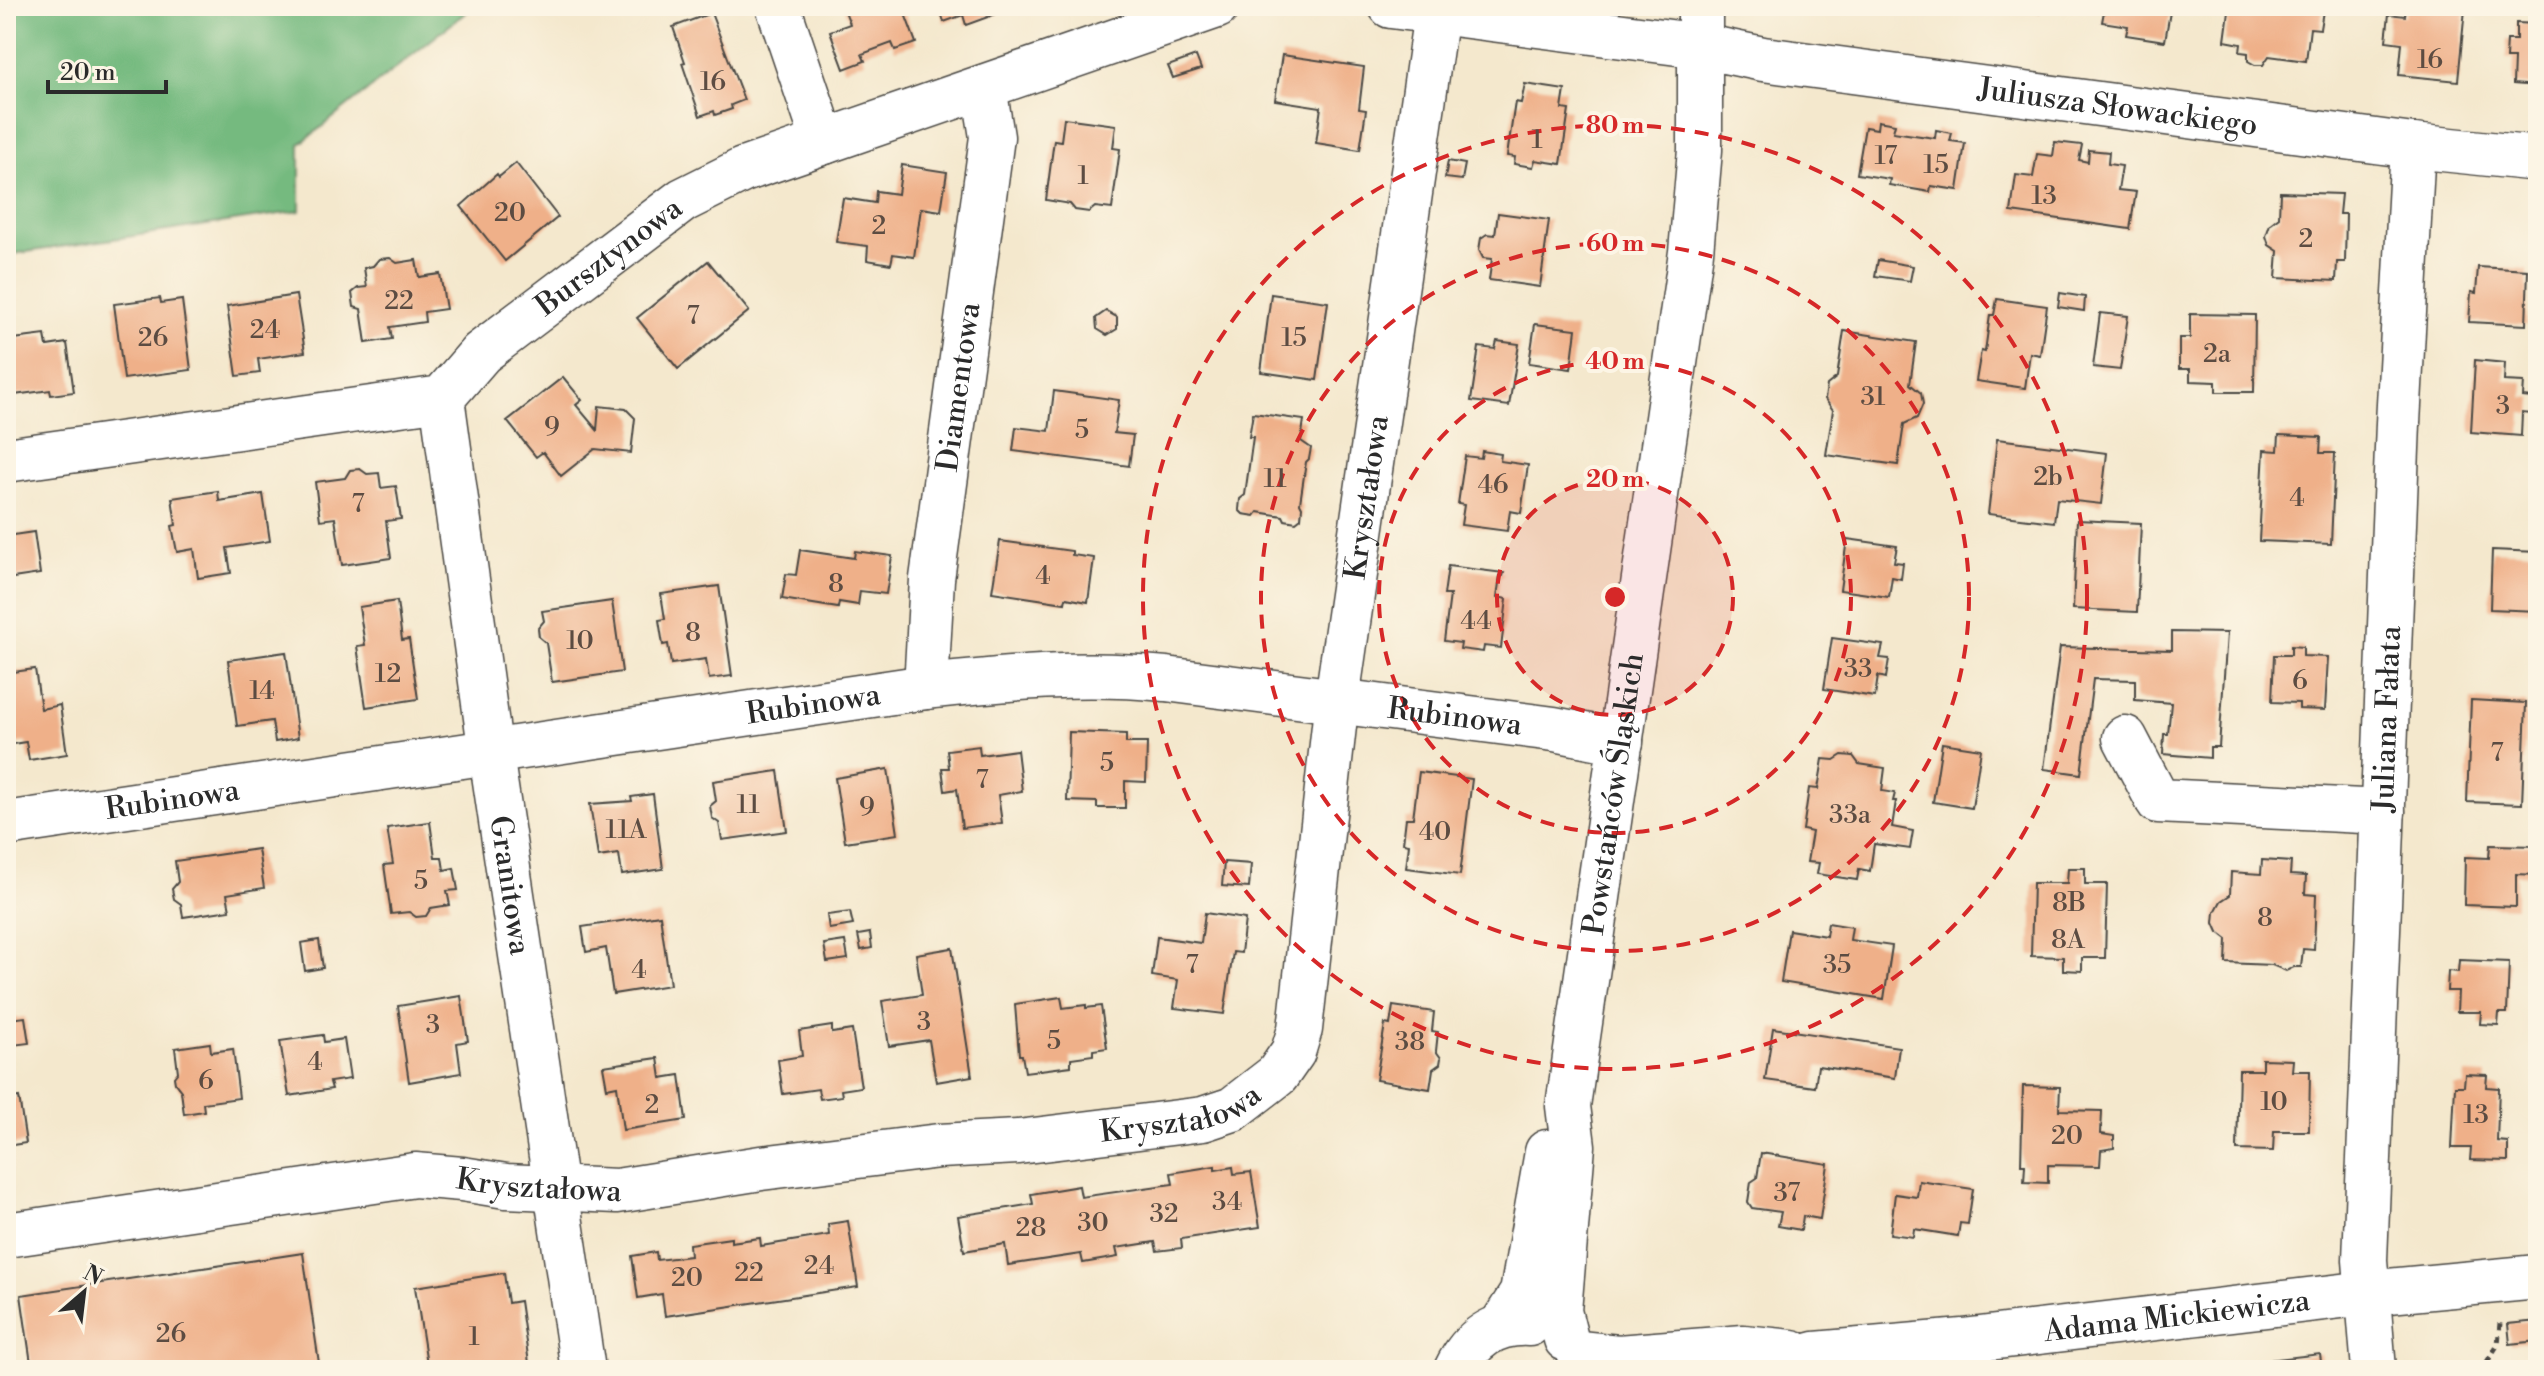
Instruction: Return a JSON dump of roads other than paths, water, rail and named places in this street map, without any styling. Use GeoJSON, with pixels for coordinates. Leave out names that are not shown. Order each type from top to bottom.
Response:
{"type":"FeatureCollection","features":[{"type":"Feature","properties":{"kind":"street"},"geometry":{"type":"LineString","coordinates":[[778,6],[824,142]]}},
{"type":"Feature","properties":{"kind":"street","name":"Bursztynowa"},"geometry":{"type":"LineString","coordinates":[[442,398],[481,353],[683,200],[743,170],[1217,6]]}},
{"type":"Feature","properties":{"kind":"street"},"geometry":{"type":"LineString","coordinates":[[1391,6],[1436,13],[1701,26]]}},
{"type":"Feature","properties":{"kind":"street","name":"Kryształowa"},"geometry":{"type":"LineString","coordinates":[[6,1235],[415,1175],[506,1186],[617,1191],[761,1168],[939,1146],[1018,1142],[1125,1130],[1203,1119],[1233,1109],[1277,1075],[1293,1052],[1300,1029],[1337,699],[1436,13]]}},
{"type":"Feature","properties":{"kind":"street","name":"Juliusza Słowackiego"},"geometry":{"type":"LineString","coordinates":[[1701,26],[1778,62],[2413,146],[2538,159]]}},
{"type":"Feature","properties":{"kind":"street","name":"Powstańców Śląskich"},"geometry":{"type":"LineString","coordinates":[[1577,1354],[1559,1311],[1573,1146],[1568,1106],[1691,252],[1700,150],[1701,26]]}},
{"type":"Feature","properties":{"kind":"street","name":"Diamentowa"},"geometry":{"type":"LineString","coordinates":[[926,687],[932,579],[992,137],[984,87]]}},
{"type":"Feature","properties":{"kind":"street","name":"Juliana Fałata"},"geometry":{"type":"LineString","coordinates":[[2374,1370],[2365,1260],[2398,423],[2413,146]]}},
{"type":"Feature","properties":{"kind":"street"},"geometry":{"type":"LineString","coordinates":[[6,460],[442,398]]}},
{"type":"Feature","properties":{"kind":"street","name":"Granitowa"},"geometry":{"type":"LineString","coordinates":[[442,398],[491,754],[583,1370]]}},
{"type":"Feature","properties":{"kind":"street","name":"Rubinowa"},"geometry":{"type":"LineString","coordinates":[[6,824],[926,687],[1040,675],[1111,674],[1337,699],[1554,729],[1621,742]]}},
{"type":"Feature","properties":{"kind":"street"},"geometry":{"type":"LineString","coordinates":[[2125,738],[2158,801],[2383,812]]}},
{"type":"Feature","properties":{"kind":"street","name":"Powstańców Śląskich"},"geometry":{"type":"LineString","coordinates":[[1501,1326],[1522,1293],[1546,1154],[1568,1106]]}},
{"type":"Feature","properties":{"kind":"street","name":"Adama Mickiewicza"},"geometry":{"type":"LineString","coordinates":[[1755,1370],[1963,1341],[2367,1293],[2538,1277]]}},
{"type":"Feature","properties":{"kind":"street","name":"Adama Mickiewicza"},"geometry":{"type":"LineString","coordinates":[[1501,1326],[1535,1324],[1577,1354],[1618,1357],[1744,1347],[1815,1362]]}},
{"type":"Feature","properties":{"kind":"street"},"geometry":{"type":"LineString","coordinates":[[1456,1370],[1465,1351],[1481,1335],[1501,1326]]}}]}
